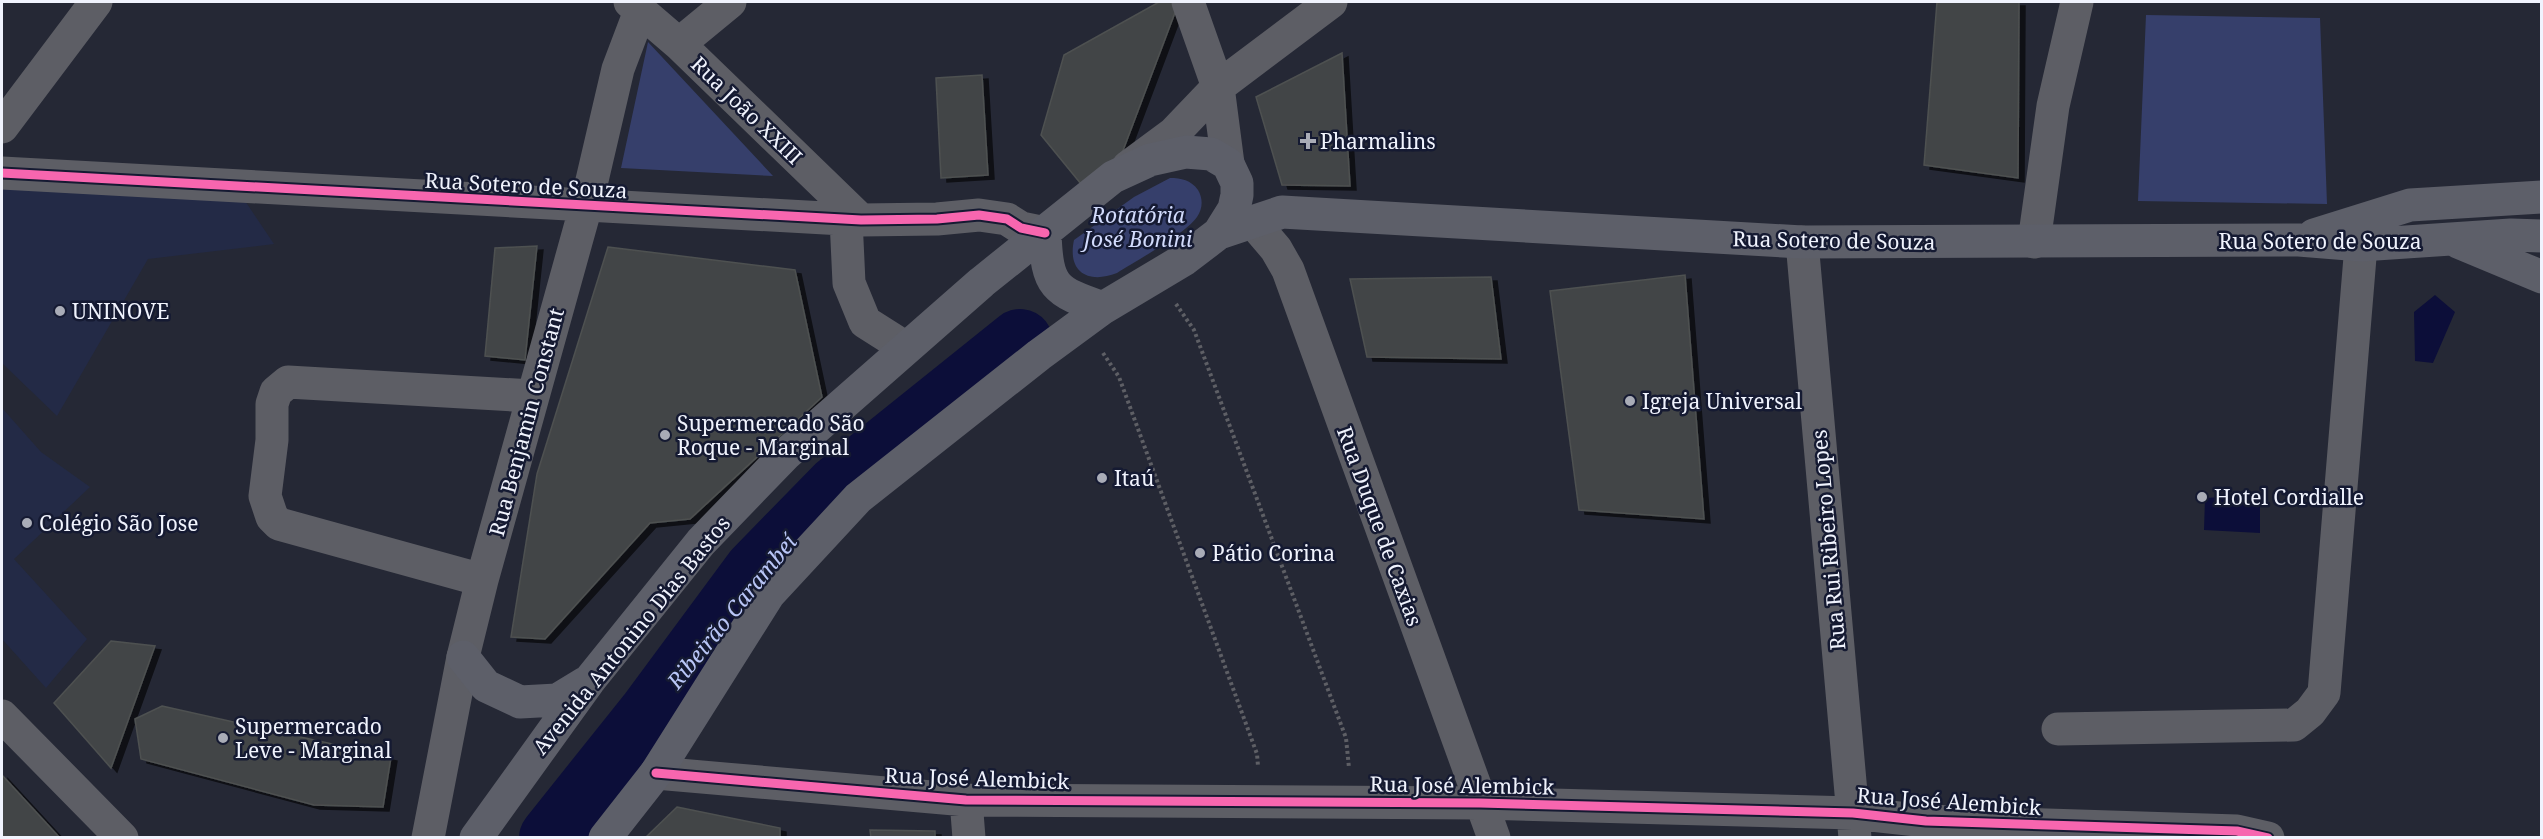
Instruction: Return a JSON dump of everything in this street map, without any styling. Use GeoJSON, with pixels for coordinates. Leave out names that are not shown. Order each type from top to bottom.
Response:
{"type":"FeatureCollection","features":[{"type":"Feature","properties":{"kind":"main road"},"geometry":{"type":"LineString","coordinates":[[605,837],[656,773],[769,594],[858,498],[1094,315],[1157,276],[1219,233],[1234,209],[1233,173],[1211,154],[1186,152],[1150,160],[1113,177],[1057,219],[1045,233],[1046,257],[1054,283],[1094,315]]}},
{"type":"Feature","properties":{"kind":"main road","name":"Rua Duque de Caxias"},"geometry":{"type":"LineString","coordinates":[[1233,173],[1266,206],[1268,217]]}},
{"type":"Feature","properties":{"kind":"main road"},"geometry":{"type":"LineString","coordinates":[[2299,240],[2410,205],[2541,197]]}},
{"type":"Feature","properties":{"kind":"main road","name":"Rua Sotero de Souza"},"geometry":{"type":"LineString","coordinates":[[1219,233],[1268,217],[1802,242],[2299,240],[2361,245],[2511,235],[2541,236]]}},
{"type":"Feature","properties":{"kind":"main road","name":"Avenida Antonino Dias Bastos"},"geometry":{"type":"LineString","coordinates":[[476,837],[589,681],[701,542],[786,454],[981,282],[1045,233]]}},
{"type":"Feature","properties":{"kind":"main road","name":"Rua Sotero de Souza"},"geometry":{"type":"LineString","coordinates":[[2453,240],[2541,277]]}},
{"type":"Feature","properties":{"kind":"main road"},"geometry":{"type":"LineString","coordinates":[[463,657],[486,687],[520,702],[557,700],[589,681]]}},
{"type":"Feature","properties":{"kind":"street"},"geometry":{"type":"LineString","coordinates":[[2,127],[96,2]]}},
{"type":"Feature","properties":{"kind":"street"},"geometry":{"type":"LineString","coordinates":[[679,44],[730,2]]}},
{"type":"Feature","properties":{"kind":"street"},"geometry":{"type":"LineString","coordinates":[[1188,2],[1218,87],[1233,173]]}},
{"type":"Feature","properties":{"kind":"street"},"geometry":{"type":"LineString","coordinates":[[1113,177],[1174,133],[1218,87],[1331,2]]}},
{"type":"Feature","properties":{"kind":"street"},"geometry":{"type":"LineString","coordinates":[[2034,242],[2054,106],[2077,2]]}},
{"type":"Feature","properties":{"kind":"street","name":"Rua João XXIII"},"geometry":{"type":"LineString","coordinates":[[635,6],[679,44],[854,220]]}},
{"type":"Feature","properties":{"kind":"street","name":"Rua Benjamin Constant"},"geometry":{"type":"LineString","coordinates":[[428,837],[463,657],[482,580],[586,206],[635,6]]}},
{"type":"Feature","properties":{"kind":"street","name":"Rua Sotero de Souza"},"geometry":{"type":"LineString","coordinates":[[2,173],[854,220],[937,219],[979,215],[1007,219],[1021,228],[1045,233]]}},
{"type":"Feature","properties":{"kind":"street","name":"Rua Duque de Caxias"},"geometry":{"type":"LineString","coordinates":[[1268,217],[1276,249],[1287,270],[1494,837]]}},
{"type":"Feature","properties":{"kind":"street"},"geometry":{"type":"LineString","coordinates":[[854,220],[849,283],[865,322],[906,348]]}},
{"type":"Feature","properties":{"kind":"street","name":"Rua Rui Ribeiro Lopes"},"geometry":{"type":"LineString","coordinates":[[1802,242],[1854,825]]}},
{"type":"Feature","properties":{"kind":"street"},"geometry":{"type":"LineString","coordinates":[[2058,729],[2294,725],[2310,712],[2324,693],[2361,245]]}},
{"type":"Feature","properties":{"kind":"street"},"geometry":{"type":"LineString","coordinates":[[482,580],[279,524],[272,517],[265,496],[272,440],[274,398],[281,385],[288,381],[532,396]]}},
{"type":"Feature","properties":{"kind":"street"},"geometry":{"type":"LineString","coordinates":[[2,716],[122,837]]}},
{"type":"Feature","properties":{"kind":"street","name":"Rua José Alembick"},"geometry":{"type":"LineString","coordinates":[[656,773],[966,801],[1480,802],[1854,825],[1926,821],[2237,831],[2268,837]]}},
{"type":"Feature","properties":{"kind":"street"},"geometry":{"type":"LineString","coordinates":[[966,801],[969,837]]}},
{"type":"Feature","properties":{"kind":"path"},"geometry":{"type":"LineString","coordinates":[[1157,276],[1194,330],[1346,738],[1354,801]]}},
{"type":"Feature","properties":{"kind":"path"},"geometry":{"type":"LineString","coordinates":[[1094,315],[1119,377],[1257,753],[1260,800]]}},
{"type":"Feature","properties":{"kind":"shaded area","name":"UNINOVE"},"geometry":{"type":"Polygon","coordinates":[[[2,173],[235,186],[274,244],[148,259],[57,416],[2,363],[2,173]]]}},
{"type":"Feature","properties":{"kind":"shaded area"},"geometry":{"type":"Polygon","coordinates":[[[2435,295],[2455,312],[2433,363],[2415,361],[2414,312],[2435,295]]]}},
{"type":"Feature","properties":{"kind":"shaded area"},"geometry":{"type":"Polygon","coordinates":[[[2,408],[41,452],[90,487],[14,559],[87,639],[46,688],[2,639],[2,408]]]}},
{"type":"Feature","properties":{"kind":"shaded area"},"geometry":{"type":"Polygon","coordinates":[[[2260,495],[2260,533],[2204,530],[2205,498],[2260,495]]]}},
{"type":"Feature","properties":{"kind":"green space"},"geometry":{"type":"Polygon","coordinates":[[[2146,15],[2320,18],[2327,204],[2138,201],[2146,15]]]}},
{"type":"Feature","properties":{"kind":"green space"},"geometry":{"type":"Polygon","coordinates":[[[648,42],[773,176],[621,168],[648,42]]]}},
{"type":"Feature","properties":{"kind":"green space","name":"Rotatória José Bonini"},"geometry":{"type":"Polygon","coordinates":[[[1170,178],[1189,182],[1200,193],[1202,204],[1200,211],[1191,224],[1117,273],[1097,277],[1082,273],[1074,261],[1074,240],[1134,197],[1170,178]]]}},
{"type":"Feature","properties":{"kind":"building"},"geometry":{"type":"Polygon","coordinates":[[[1159,2],[1179,2],[1113,177],[1090,195],[1041,135],[1064,55],[1159,2]]]}},
{"type":"Feature","properties":{"kind":"building"},"geometry":{"type":"Polygon","coordinates":[[[1937,2],[2019,2],[2018,178],[1924,165],[1937,2]]]}},
{"type":"Feature","properties":{"kind":"building","name":"Pharmalins"},"geometry":{"type":"Polygon","coordinates":[[[1342,53],[1350,186],[1282,185],[1256,97],[1342,53]]]}},
{"type":"Feature","properties":{"kind":"building"},"geometry":{"type":"Polygon","coordinates":[[[982,75],[988,175],[941,178],[936,78],[982,75]]]}},
{"type":"Feature","properties":{"kind":"building"},"geometry":{"type":"Polygon","coordinates":[[[537,246],[525,360],[485,356],[495,248],[537,246]]]}},
{"type":"Feature","properties":{"kind":"building","name":"Supermercado São Roque - Marginal"},"geometry":{"type":"Polygon","coordinates":[[[608,247],[795,270],[822,397],[690,519],[650,523],[545,639],[511,637],[537,474],[608,247]]]}},
{"type":"Feature","properties":{"kind":"building","name":"Igreja Universal"},"geometry":{"type":"Polygon","coordinates":[[[1685,275],[1704,519],[1579,510],[1550,291],[1685,275]]]}},
{"type":"Feature","properties":{"kind":"building"},"geometry":{"type":"Polygon","coordinates":[[[1491,277],[1501,359],[1367,357],[1350,279],[1491,277]]]}},
{"type":"Feature","properties":{"kind":"building"},"geometry":{"type":"Polygon","coordinates":[[[111,641],[155,646],[111,768],[54,703],[111,641]]]}},
{"type":"Feature","properties":{"kind":"building","name":"Supermercado Leve - Marginal"},"geometry":{"type":"Polygon","coordinates":[[[162,706],[391,757],[383,807],[314,805],[141,759],[135,719],[162,706]]]}},
{"type":"Feature","properties":{"kind":"building"},"geometry":{"type":"Polygon","coordinates":[[[2,775],[60,838],[2,838],[2,775]]]}},
{"type":"Feature","properties":{"kind":"building"},"geometry":{"type":"Polygon","coordinates":[[[677,807],[780,828],[780,838],[645,838],[677,807]]]}},
{"type":"Feature","properties":{"kind":"building"},"geometry":{"type":"Polygon","coordinates":[[[870,830],[935,831],[935,838],[871,838],[870,830]]]}},
{"type":"Feature","properties":{"kind":"waterway","name":"Ribeirão Carambeí"},"geometry":{"type":"LineString","coordinates":[[552,838],[651,714],[756,572],[838,488],[1020,342]]}},
{"type":"Feature","properties":{"kind":"cycle path"},"geometry":{"type":"LineString","coordinates":[[2,173],[861,220],[937,219],[979,215],[1007,219],[1021,228],[1045,233]]}},
{"type":"Feature","properties":{"kind":"cycle path"},"geometry":{"type":"LineString","coordinates":[[656,773],[966,800],[1480,803],[1853,813],[1926,821],[2237,831],[2268,838]]}},
{"type":"Feature","properties":{"kind":"place","name":"Pharmalins"},"geometry":{"type":"Point","coordinates":[1308,141]}},
{"type":"Feature","properties":{"kind":"place","name":"UNINOVE"},"geometry":{"type":"Point","coordinates":[60,311]}},
{"type":"Feature","properties":{"kind":"place","name":"Igreja Universal"},"geometry":{"type":"Point","coordinates":[1630,401]}},
{"type":"Feature","properties":{"kind":"place","name":"Supermercado São Roque - Marginal"},"geometry":{"type":"Point","coordinates":[665,435]}},
{"type":"Feature","properties":{"kind":"place","name":"Itaú"},"geometry":{"type":"Point","coordinates":[1102,478]}},
{"type":"Feature","properties":{"kind":"place","name":"Hotel Cordialle"},"geometry":{"type":"Point","coordinates":[2202,497]}},
{"type":"Feature","properties":{"kind":"place","name":"Colégio São Jose"},"geometry":{"type":"Point","coordinates":[27,523]}},
{"type":"Feature","properties":{"kind":"place","name":"Pátio Corina"},"geometry":{"type":"Point","coordinates":[1200,553]}},
{"type":"Feature","properties":{"kind":"place","name":"Supermercado Leve - Marginal"},"geometry":{"type":"Point","coordinates":[223,738]}}]}
